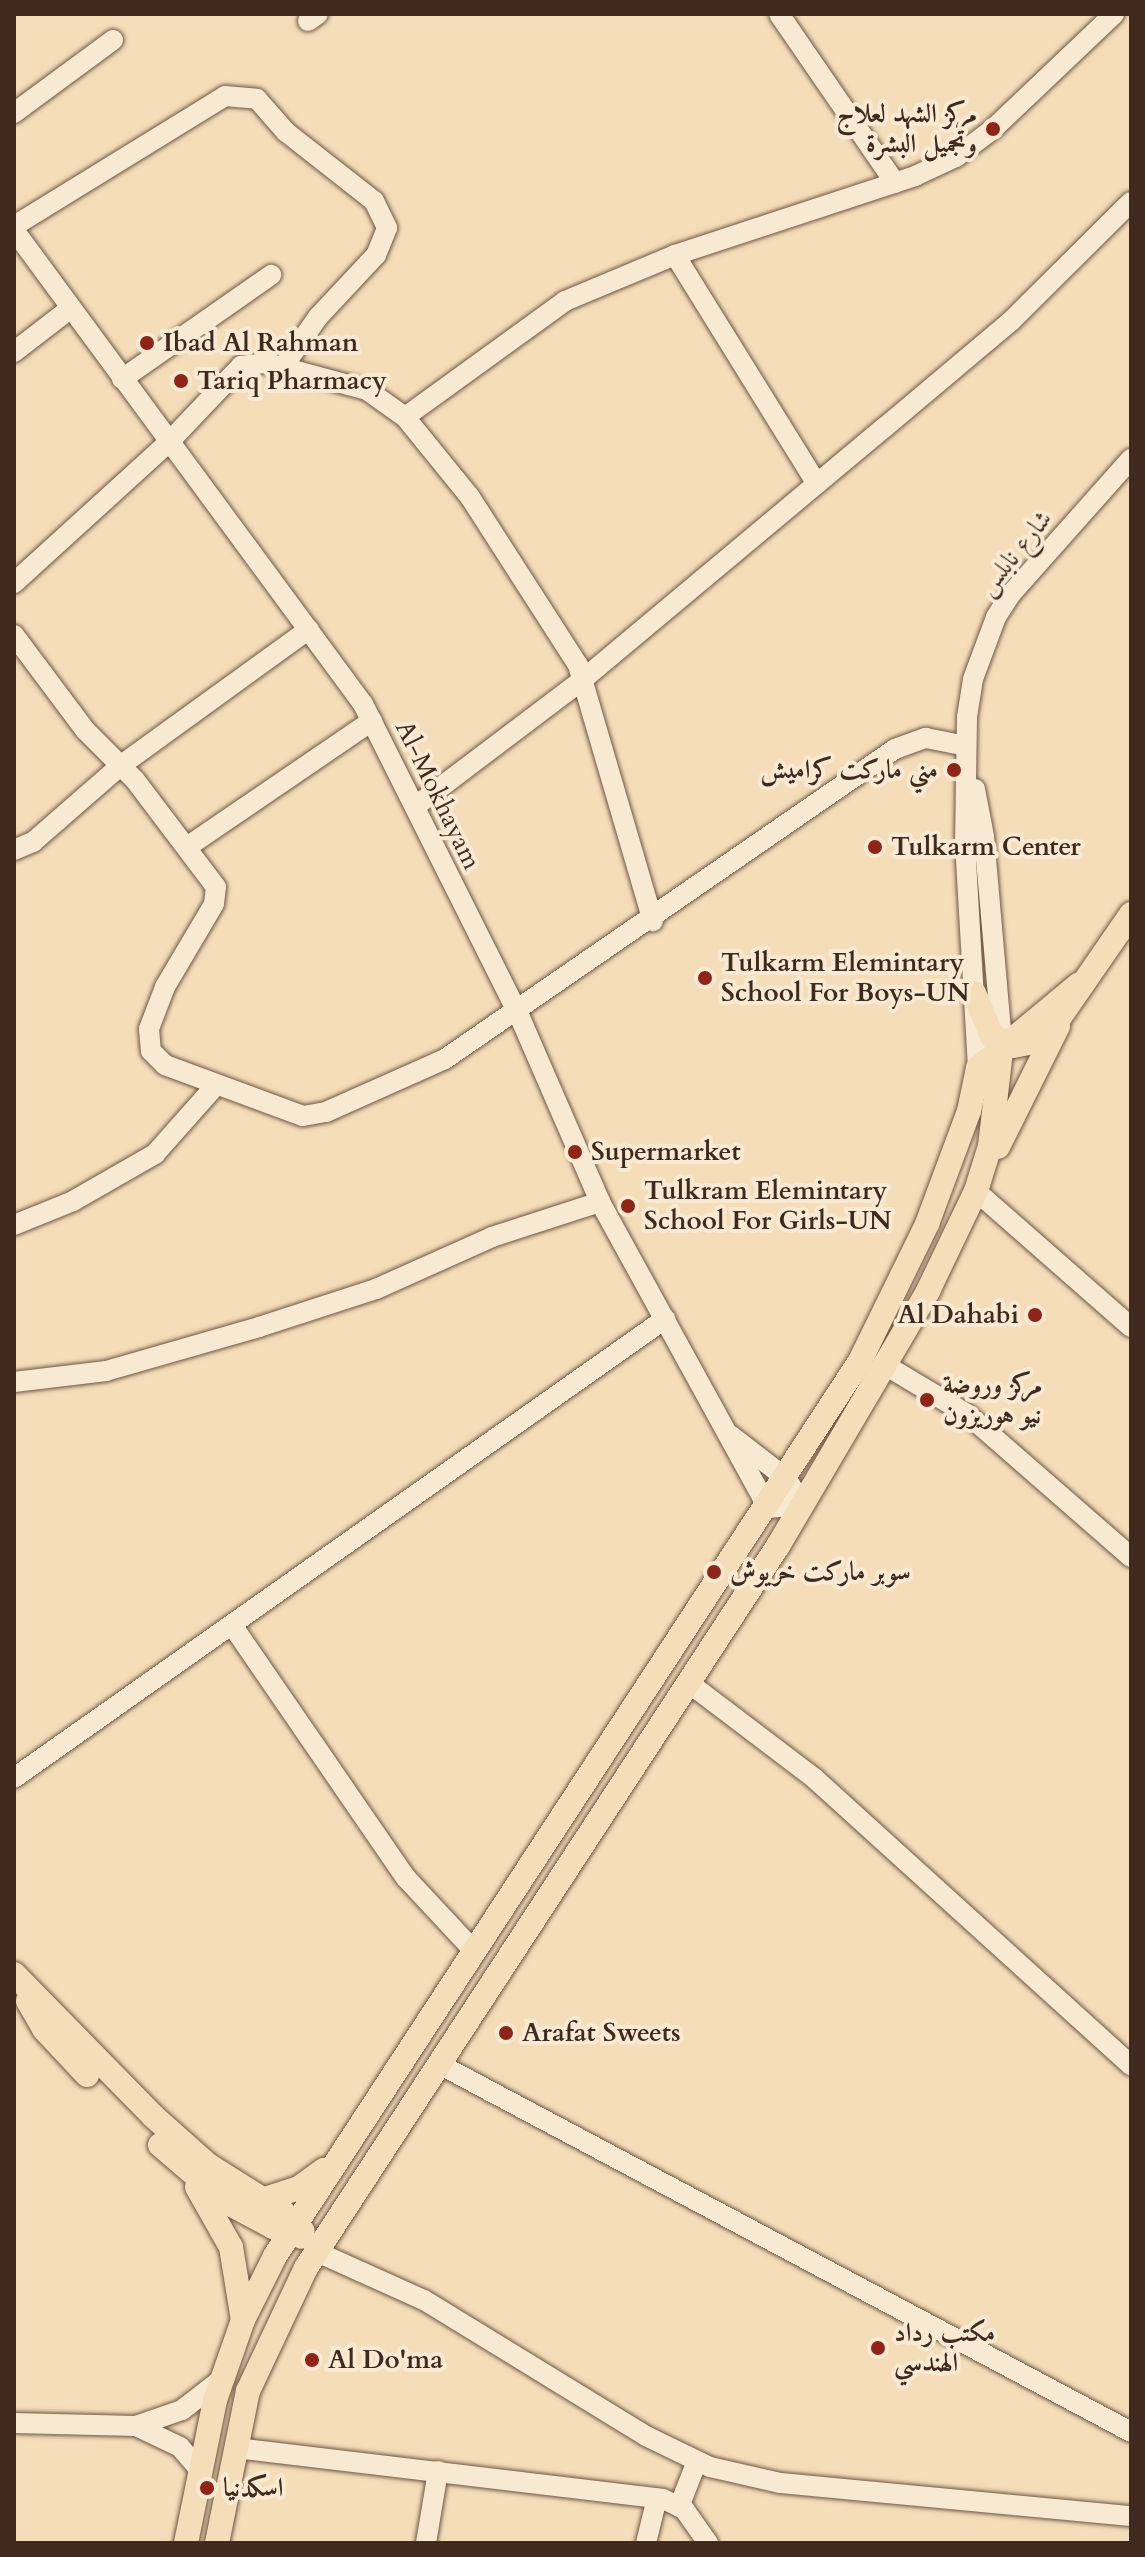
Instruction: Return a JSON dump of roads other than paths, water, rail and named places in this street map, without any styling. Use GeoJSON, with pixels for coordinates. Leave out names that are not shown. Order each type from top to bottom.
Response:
{"type":"FeatureCollection","features":[{"type":"Feature","properties":{"kind":"main road"},"geometry":{"type":"LineString","coordinates":[[974,993],[987,1028],[1002,1043],[1023,1047],[1045,1033],[1131,914]]}},
{"type":"Feature","properties":{"kind":"main road"},"geometry":{"type":"LineString","coordinates":[[217,2543],[248,2391],[298,2283],[803,1505],[885,1365],[1079,984]]}},
{"type":"Feature","properties":{"kind":"main road"},"geometry":{"type":"LineString","coordinates":[[186,2543],[222,2379],[243,2320],[338,2158],[787,1479],[895,1298],[969,1111],[978,1068],[1002,1043]]}},
{"type":"Feature","properties":{"kind":"main road"},"geometry":{"type":"LineString","coordinates":[[976,1191],[998,1102],[1002,1043]]}},
{"type":"Feature","properties":{"kind":"main road"},"geometry":{"type":"LineString","coordinates":[[14,1976],[44,2029],[185,2168],[228,2203],[295,2229],[337,2220]]}},
{"type":"Feature","properties":{"kind":"main road"},"geometry":{"type":"LineString","coordinates":[[14,1976],[186,2147],[262,2200],[295,2229],[298,2283]]}},
{"type":"Feature","properties":{"kind":"main road"},"geometry":{"type":"LineString","coordinates":[[262,2200],[299,2188],[338,2158]]}},
{"type":"Feature","properties":{"kind":"main road"},"geometry":{"type":"LineString","coordinates":[[185,2168],[231,2247],[243,2320]]}},
{"type":"Feature","properties":{"kind":"street"},"geometry":{"type":"LineString","coordinates":[[779,14],[895,183]]}},
{"type":"Feature","properties":{"kind":"street"},"geometry":{"type":"LineString","coordinates":[[405,417],[565,301],[675,255],[936,168],[975,144],[1114,14]]}},
{"type":"Feature","properties":{"kind":"street"},"geometry":{"type":"LineString","coordinates":[[14,113],[113,40]]}},
{"type":"Feature","properties":{"kind":"street"},"geometry":{"type":"LineString","coordinates":[[14,228],[225,96],[247,94],[257,99],[286,132],[374,201],[387,228],[376,255],[318,317],[283,367]]}},
{"type":"Feature","properties":{"kind":"street"},"geometry":{"type":"LineString","coordinates":[[417,805],[817,484],[1011,321],[1131,202]]}},
{"type":"Feature","properties":{"kind":"street","name":"Al-Mokhayam"},"geometry":{"type":"LineString","coordinates":[[14,228],[122,379],[309,629],[372,721],[417,805],[518,1013],[600,1202],[768,1508]]}},
{"type":"Feature","properties":{"kind":"street"},"geometry":{"type":"LineString","coordinates":[[675,255],[817,484]]}},
{"type":"Feature","properties":{"kind":"street"},"geometry":{"type":"LineString","coordinates":[[122,379],[271,275]]}},
{"type":"Feature","properties":{"kind":"street"},"geometry":{"type":"LineString","coordinates":[[14,352],[71,308]]}},
{"type":"Feature","properties":{"kind":"street"},"geometry":{"type":"LineString","coordinates":[[14,583],[169,442],[233,371],[252,363],[283,367],[367,390],[405,417],[470,497],[586,671],[653,921]]}},
{"type":"Feature","properties":{"kind":"street","name":"شارع نابلس"},"geometry":{"type":"LineString","coordinates":[[966,746],[973,679],[996,617],[1131,459]]}},
{"type":"Feature","properties":{"kind":"street"},"geometry":{"type":"LineString","coordinates":[[14,850],[33,842],[120,766],[309,629]]}},
{"type":"Feature","properties":{"kind":"street"},"geometry":{"type":"LineString","coordinates":[[14,635],[85,730],[120,766],[212,879],[216,895],[165,987],[148,1040],[165,1065],[290,1113],[314,1115],[445,1059],[653,921],[895,749],[926,738],[966,746]]}},
{"type":"Feature","properties":{"kind":"street"},"geometry":{"type":"LineString","coordinates":[[187,847],[372,721]]}},
{"type":"Feature","properties":{"kind":"street"},"geometry":{"type":"LineString","coordinates":[[966,746],[978,1068]]}},
{"type":"Feature","properties":{"kind":"street"},"geometry":{"type":"LineString","coordinates":[[966,746],[984,836],[1002,1043]]}},
{"type":"Feature","properties":{"kind":"street"},"geometry":{"type":"LineString","coordinates":[[14,1225],[73,1201],[155,1154],[216,1085]]}},
{"type":"Feature","properties":{"kind":"street"},"geometry":{"type":"LineString","coordinates":[[976,1191],[1131,1327]]}},
{"type":"Feature","properties":{"kind":"street"},"geometry":{"type":"LineString","coordinates":[[14,1382],[106,1371],[259,1327],[376,1289],[492,1237],[600,1202]]}},
{"type":"Feature","properties":{"kind":"street"},"geometry":{"type":"LineString","coordinates":[[14,1778],[665,1319]]}},
{"type":"Feature","properties":{"kind":"street"},"geometry":{"type":"LineString","coordinates":[[885,1365],[967,1414],[1131,1557]]}},
{"type":"Feature","properties":{"kind":"street"},"geometry":{"type":"LineString","coordinates":[[730,1435],[787,1479],[803,1505],[768,1508]]}},
{"type":"Feature","properties":{"kind":"street"},"geometry":{"type":"LineString","coordinates":[[232,1625],[406,1878],[475,1952]]}},
{"type":"Feature","properties":{"kind":"street"},"geometry":{"type":"LineString","coordinates":[[689,1683],[814,1778],[1131,2065]]}},
{"type":"Feature","properties":{"kind":"street"},"geometry":{"type":"LineString","coordinates":[[439,2064],[1131,2432]]}},
{"type":"Feature","properties":{"kind":"street"},"geometry":{"type":"LineString","coordinates":[[317,2252],[424,2300],[633,2429],[697,2461],[780,2483],[1131,2516]]}},
{"type":"Feature","properties":{"kind":"street"},"geometry":{"type":"LineString","coordinates":[[14,2423],[136,2426],[182,2410],[222,2379]]}},
{"type":"Feature","properties":{"kind":"street"},"geometry":{"type":"LineString","coordinates":[[136,2426],[180,2447],[201,2471]]}},
{"type":"Feature","properties":{"kind":"street"},"geometry":{"type":"LineString","coordinates":[[236,2448],[657,2498],[679,2507],[708,2543]]}},
{"type":"Feature","properties":{"kind":"street"},"geometry":{"type":"LineString","coordinates":[[679,2507],[697,2461]]}},
{"type":"Feature","properties":{"kind":"street"},"geometry":{"type":"LineString","coordinates":[[426,2543],[438,2471]]}},
{"type":"Feature","properties":{"kind":"street"},"geometry":{"type":"LineString","coordinates":[[646,2543],[657,2498]]}},
{"type":"Feature","properties":{"kind":"place","name":"مركز الشهد لعلاج وتجميل البشرة"},"geometry":{"type":"Point","coordinates":[993,129]}},
{"type":"Feature","properties":{"kind":"place","name":"Ibad Al Rahman"},"geometry":{"type":"Point","coordinates":[147,343]}},
{"type":"Feature","properties":{"kind":"place","name":"Tariq Pharmacy"},"geometry":{"type":"Point","coordinates":[181,381]}},
{"type":"Feature","properties":{"kind":"place","name":"مني ماركت كراميش"},"geometry":{"type":"Point","coordinates":[954,770]}},
{"type":"Feature","properties":{"kind":"place","name":"Tulkarm Center"},"geometry":{"type":"Point","coordinates":[875,847]}},
{"type":"Feature","properties":{"kind":"place","name":"Tulkarm Elemintary School For Boys-UN"},"geometry":{"type":"Point","coordinates":[705,978]}},
{"type":"Feature","properties":{"kind":"place","name":"Supermarket"},"geometry":{"type":"Point","coordinates":[575,1152]}},
{"type":"Feature","properties":{"kind":"place","name":"Tulkram Elemintary School For Girls-UN"},"geometry":{"type":"Point","coordinates":[628,1206]}},
{"type":"Feature","properties":{"kind":"place","name":"Al Dahabi"},"geometry":{"type":"Point","coordinates":[1035,1315]}},
{"type":"Feature","properties":{"kind":"place","name":"مركز وروضة نيو هوريزون"},"geometry":{"type":"Point","coordinates":[927,1400]}},
{"type":"Feature","properties":{"kind":"place","name":"سوبر ماركت خريوش"},"geometry":{"type":"Point","coordinates":[714,1572]}},
{"type":"Feature","properties":{"kind":"place","name":"Arafat Sweets"},"geometry":{"type":"Point","coordinates":[506,2033]}},
{"type":"Feature","properties":{"kind":"place","name":"مكتب رداد الهندسي"},"geometry":{"type":"Point","coordinates":[878,2348]}},
{"type":"Feature","properties":{"kind":"place","name":"Al Do'ma"},"geometry":{"type":"Point","coordinates":[312,2360]}},
{"type":"Feature","properties":{"kind":"place","name":"اسكدنيا"},"geometry":{"type":"Point","coordinates":[207,2488]}}]}
